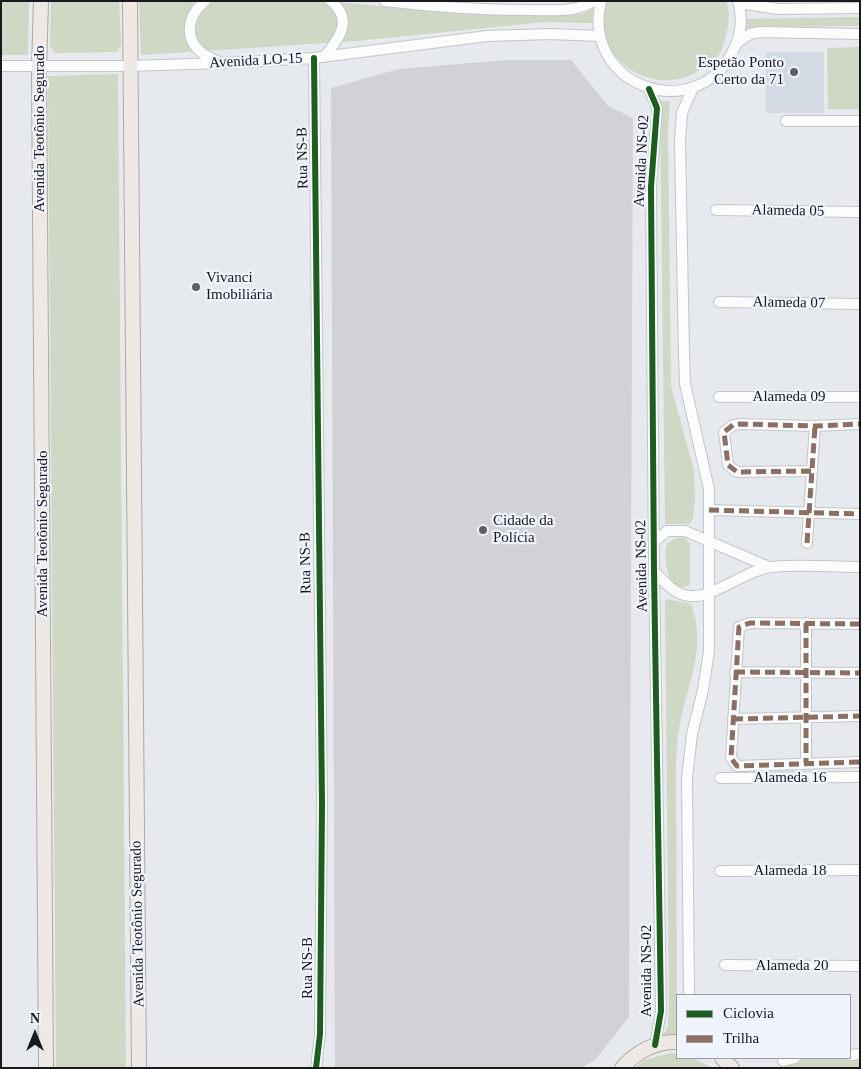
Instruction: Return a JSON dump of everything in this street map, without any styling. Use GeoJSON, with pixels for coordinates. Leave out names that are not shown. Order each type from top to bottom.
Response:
{"type":"FeatureCollection","features":[{"type":"Feature","properties":{"kind":"main road","name":"Avenida Teotônio Segurado"},"geometry":{"type":"LineString","coordinates":[[41,1],[39,68],[46,1068]]}},
{"type":"Feature","properties":{"kind":"main road","name":"Avenida Teotônio Segurado"},"geometry":{"type":"LineString","coordinates":[[130,1],[139,1068]]}},
{"type":"Feature","properties":{"kind":"main road"},"geometry":{"type":"LineString","coordinates":[[622,1068],[635,1055],[655,1045],[676,1042]]}},
{"type":"Feature","properties":{"kind":"main road"},"geometry":{"type":"LineString","coordinates":[[723,1059],[732,1068]]}},
{"type":"Feature","properties":{"kind":"street"},"geometry":{"type":"LineString","coordinates":[[205,1],[196,9],[190,21],[191,38],[195,48],[203,56],[222,63]]}},
{"type":"Feature","properties":{"kind":"street"},"geometry":{"type":"LineString","coordinates":[[319,57],[339,38],[342,27],[342,18],[337,6],[331,1]]}},
{"type":"Feature","properties":{"kind":"street"},"geometry":{"type":"LineString","coordinates":[[386,1],[469,10],[565,10],[582,7],[594,1]]}},
{"type":"Feature","properties":{"kind":"street"},"geometry":{"type":"LineString","coordinates":[[601,1],[598,10],[599,36],[608,56],[619,71],[633,82],[649,89],[671,91],[693,88],[708,81],[730,58],[737,43],[741,23],[739,2],[778,9],[860,8]]}},
{"type":"Feature","properties":{"kind":"street"},"geometry":{"type":"LineString","coordinates":[[737,43],[750,34],[760,32],[860,34]]}},
{"type":"Feature","properties":{"kind":"street","name":"Avenida LO-15"},"geometry":{"type":"LineString","coordinates":[[1,66],[39,68],[222,63],[319,57],[487,36],[550,34],[599,36]]}},
{"type":"Feature","properties":{"kind":"street","name":"Rua NS-B"},"geometry":{"type":"LineString","coordinates":[[316,1068],[320,1034],[322,804],[319,57]]}},
{"type":"Feature","properties":{"kind":"street"},"geometry":{"type":"LineString","coordinates":[[689,994],[687,778],[692,734],[703,690],[709,651],[709,489],[686,384],[684,356],[680,141],[682,113],[693,88]]}},
{"type":"Feature","properties":{"kind":"street","name":"Avenida NS-02"},"geometry":{"type":"LineString","coordinates":[[649,89],[657,108],[651,187],[654,571],[661,1011],[655,1045]]}},
{"type":"Feature","properties":{"kind":"street"},"geometry":{"type":"LineString","coordinates":[[786,121],[860,121]]}},
{"type":"Feature","properties":{"kind":"street","name":"Alameda 05"},"geometry":{"type":"LineString","coordinates":[[716,210],[860,212]]}},
{"type":"Feature","properties":{"kind":"street","name":"Alameda 07"},"geometry":{"type":"LineString","coordinates":[[719,302],[860,304]]}},
{"type":"Feature","properties":{"kind":"street","name":"Alameda 09"},"geometry":{"type":"LineString","coordinates":[[719,397],[860,397]]}},
{"type":"Feature","properties":{"kind":"street"},"geometry":{"type":"LineString","coordinates":[[811,471],[737,472],[728,465],[724,432],[733,425],[740,424],[815,426],[860,424]]}},
{"type":"Feature","properties":{"kind":"street"},"geometry":{"type":"LineString","coordinates":[[807,543],[815,426]]}},
{"type":"Feature","properties":{"kind":"street"},"geometry":{"type":"LineString","coordinates":[[709,510],[860,514]]}},
{"type":"Feature","properties":{"kind":"street"},"geometry":{"type":"LineString","coordinates":[[654,542],[667,531],[676,529],[708,539],[769,567]]}},
{"type":"Feature","properties":{"kind":"street"},"geometry":{"type":"LineString","coordinates":[[654,571],[683,595],[692,596],[708,592],[769,567],[860,567]]}},
{"type":"Feature","properties":{"kind":"street"},"geometry":{"type":"LineString","coordinates":[[860,624],[750,623],[739,627],[731,758],[737,766],[860,762]]}},
{"type":"Feature","properties":{"kind":"street"},"geometry":{"type":"LineString","coordinates":[[806,623],[806,763]]}},
{"type":"Feature","properties":{"kind":"street"},"geometry":{"type":"LineString","coordinates":[[735,672],[860,673]]}},
{"type":"Feature","properties":{"kind":"street"},"geometry":{"type":"LineString","coordinates":[[732,719],[860,716]]}},
{"type":"Feature","properties":{"kind":"street","name":"Alameda 16"},"geometry":{"type":"LineString","coordinates":[[720,778],[860,778]]}},
{"type":"Feature","properties":{"kind":"street","name":"Alameda 18"},"geometry":{"type":"LineString","coordinates":[[720,871],[860,870]]}},
{"type":"Feature","properties":{"kind":"street","name":"Alameda 20"},"geometry":{"type":"LineString","coordinates":[[725,965],[860,966]]}},
{"type":"Feature","properties":{"kind":"street"},"geometry":{"type":"LineString","coordinates":[[783,1061],[791,1059]]}},
{"type":"Feature","properties":{"kind":"shaded area"},"geometry":{"type":"Polygon","coordinates":[[[766,52],[824,52],[824,113],[766,113],[766,52]]]}},
{"type":"Feature","properties":{"kind":"green space"},"geometry":{"type":"Polygon","coordinates":[[[1,1],[29,1],[28,55],[1,55],[1,1]]]}},
{"type":"Feature","properties":{"kind":"green space"},"geometry":{"type":"Polygon","coordinates":[[[51,1],[119,1],[121,45],[117,52],[55,53],[50,46],[51,1]]]}},
{"type":"Feature","properties":{"kind":"green space"},"geometry":{"type":"Polygon","coordinates":[[[139,1],[327,1],[460,14],[534,15],[583,14],[593,7],[592,23],[544,22],[357,41],[141,55],[139,1]]]}},
{"type":"Feature","properties":{"kind":"green space"},"geometry":{"type":"Polygon","coordinates":[[[606,1],[726,1],[728,23],[721,51],[715,59],[687,77],[671,80],[654,79],[638,74],[624,65],[613,53],[605,38],[602,20],[606,1]]]}},
{"type":"Feature","properties":{"kind":"green space"},"geometry":{"type":"Polygon","coordinates":[[[860,17],[860,26],[759,27],[743,29],[744,19],[860,17]]]}},
{"type":"Feature","properties":{"kind":"green space"},"geometry":{"type":"Polygon","coordinates":[[[860,47],[860,109],[828,109],[827,48],[860,47]]]}},
{"type":"Feature","properties":{"kind":"green space"},"geometry":{"type":"Polygon","coordinates":[[[118,74],[126,1068],[56,1068],[48,76],[118,74]]]}},
{"type":"Feature","properties":{"kind":"green space"},"geometry":{"type":"Polygon","coordinates":[[[660,101],[670,101],[668,131],[671,386],[694,471],[695,497],[693,518],[690,524],[665,524],[660,101]]]}},
{"type":"Feature","properties":{"kind":"green space"},"geometry":{"type":"Polygon","coordinates":[[[677,538],[685,538],[690,544],[690,585],[677,589],[668,574],[665,554],[667,543],[677,538]]]}},
{"type":"Feature","properties":{"kind":"green space"},"geometry":{"type":"Polygon","coordinates":[[[667,599],[691,604],[696,621],[697,637],[697,652],[677,741],[676,1035],[663,1035],[668,1026],[669,1003],[665,602],[667,599]]]}},
{"type":"Feature","properties":{"kind":"green space"},"geometry":{"type":"Polygon","coordinates":[[[671,1053],[676,1054],[676,1059],[695,1059],[712,1068],[635,1068],[644,1060],[671,1053]]]}},
{"type":"Feature","properties":{"kind":"green space"},"geometry":{"type":"Polygon","coordinates":[[[860,1058],[860,1068],[781,1068],[783,1064],[802,1059],[860,1058]]]}},
{"type":"Feature","properties":{"kind":"building","name":"Cidade da Polícia"},"geometry":{"type":"Polygon","coordinates":[[[506,60],[571,60],[608,106],[633,118],[629,1017],[595,1060],[581,1068],[335,1068],[331,88],[399,69],[506,60]]]}},
{"type":"Feature","properties":{"kind":"marked path"},"geometry":{"type":"LineString","coordinates":[[811,471],[737,472],[728,465],[724,432],[733,425],[740,424],[815,426],[860,424]]}},
{"type":"Feature","properties":{"kind":"marked path"},"geometry":{"type":"LineString","coordinates":[[807,543],[815,426]]}},
{"type":"Feature","properties":{"kind":"marked path"},"geometry":{"type":"LineString","coordinates":[[709,510],[860,514]]}},
{"type":"Feature","properties":{"kind":"marked path"},"geometry":{"type":"LineString","coordinates":[[860,624],[750,623],[739,627],[731,758],[737,766],[860,762]]}},
{"type":"Feature","properties":{"kind":"marked path"},"geometry":{"type":"LineString","coordinates":[[806,623],[806,763]]}},
{"type":"Feature","properties":{"kind":"marked path"},"geometry":{"type":"LineString","coordinates":[[735,672],[860,673]]}},
{"type":"Feature","properties":{"kind":"marked path"},"geometry":{"type":"LineString","coordinates":[[733,719],[860,716]]}},
{"type":"Feature","properties":{"kind":"cycle path"},"geometry":{"type":"LineString","coordinates":[[314,58],[322,804],[320,1034],[316,1068]]}},
{"type":"Feature","properties":{"kind":"cycle path"},"geometry":{"type":"LineString","coordinates":[[649,89],[657,108],[651,187],[654,571],[661,1011],[655,1045]]}},
{"type":"Feature","properties":{"kind":"place","name":"Espetão Ponto Certo da 71"},"geometry":{"type":"Point","coordinates":[794,72]}},
{"type":"Feature","properties":{"kind":"place","name":"Vivanci Imobiliária"},"geometry":{"type":"Point","coordinates":[196,287]}},
{"type":"Feature","properties":{"kind":"place","name":"Cidade da Polícia"},"geometry":{"type":"Point","coordinates":[483,530]}}]}
